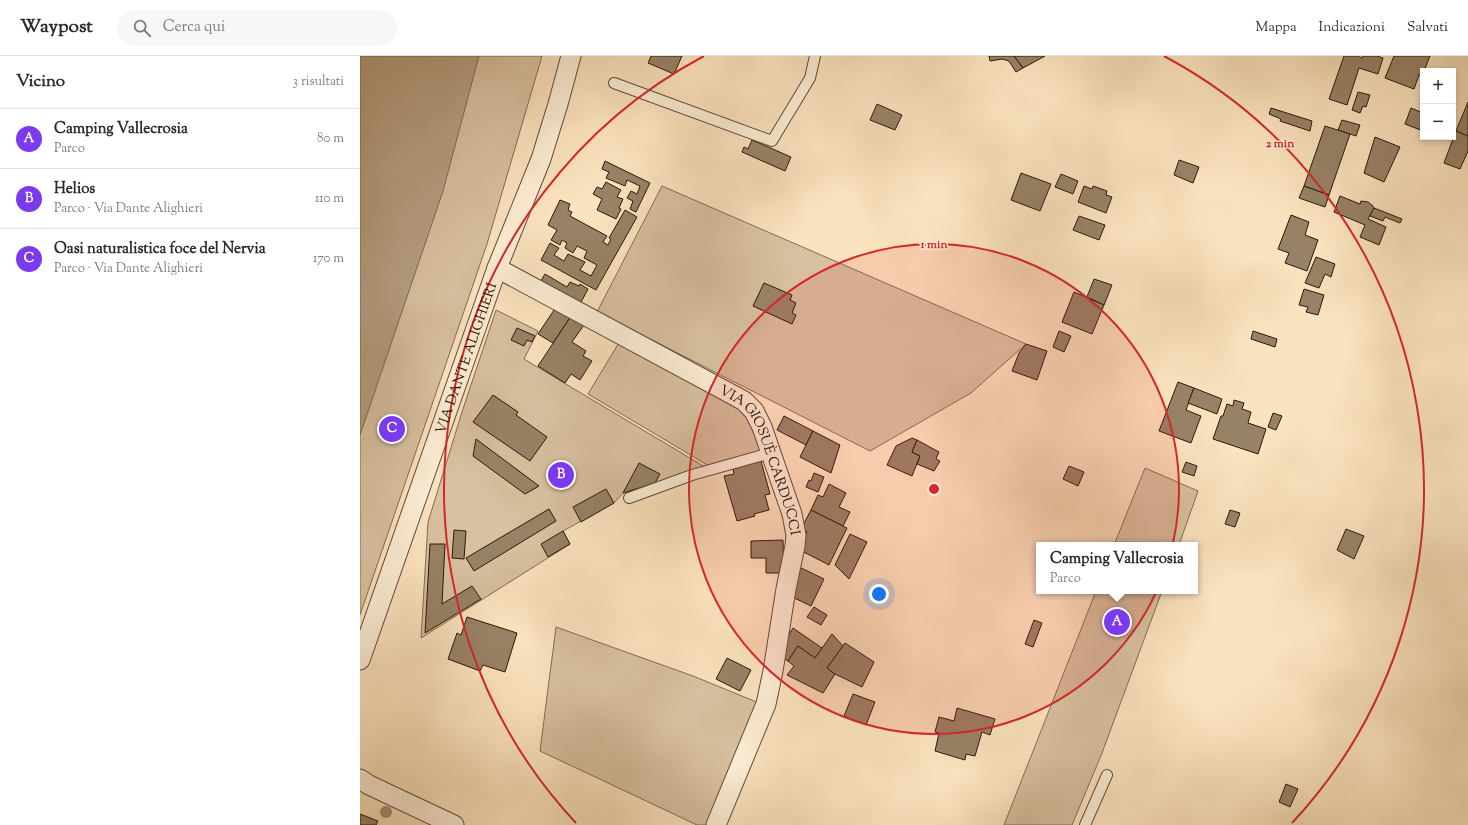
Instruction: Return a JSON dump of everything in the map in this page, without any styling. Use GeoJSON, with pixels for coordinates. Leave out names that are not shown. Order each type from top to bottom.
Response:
{"type":"FeatureCollection","features":[{"type":"Feature","properties":{"kind":"street","name":"VIA DANTE ALIGHIERI"},"geometry":{"type":"LineString","coordinates":[[360,660],[497,268],[541,159],[571,56]]}},
{"type":"Feature","properties":{"kind":"street","name":"VIA GIOSUÈ CARDUCCI"},"geometry":{"type":"LineString","coordinates":[[497,268],[744,401],[754,411],[762,427],[792,514],[796,534],[795,546],[766,704],[716,825]]}},
{"type":"Feature","properties":{"kind":"street"},"geometry":{"type":"LineString","coordinates":[[360,779],[369,785],[454,825]]}},
{"type":"Feature","properties":{"kind":"lane"},"geometry":{"type":"LineString","coordinates":[[614,83],[772,141],[810,78],[815,56]]}},
{"type":"Feature","properties":{"kind":"lane"},"geometry":{"type":"LineString","coordinates":[[629,498],[692,476],[770,453]]}},
{"type":"Feature","properties":{"kind":"lane"},"geometry":{"type":"LineString","coordinates":[[1085,825],[1107,775]]}},
{"type":"Feature","properties":{"kind":"shaded area"},"geometry":{"type":"Polygon","coordinates":[[[360,56],[542,56],[487,244],[360,615],[360,56]]]}},
{"type":"Feature","properties":{"kind":"shaded area"},"geometry":{"type":"Polygon","coordinates":[[[360,56],[479,56],[443,191],[360,435],[360,56]]]}},
{"type":"Feature","properties":{"kind":"shaded area"},"geometry":{"type":"Polygon","coordinates":[[[662,186],[1026,344],[971,393],[870,451],[597,312],[662,186]]]}},
{"type":"Feature","properties":{"kind":"shaded area"},"geometry":{"type":"Polygon","coordinates":[[[496,310],[538,331],[524,359],[705,467],[623,493],[614,503],[563,531],[570,544],[421,638],[428,522],[462,412],[496,310]]]}},
{"type":"Feature","properties":{"kind":"shaded area"},"geometry":{"type":"Polygon","coordinates":[[[620,341],[729,400],[745,413],[763,450],[709,466],[588,394],[620,341]]]}},
{"type":"Feature","properties":{"kind":"shaded area"},"geometry":{"type":"Polygon","coordinates":[[[1145,468],[1198,491],[1180,542],[1115,542],[1145,468]]]}},
{"type":"Feature","properties":{"kind":"shaded area"},"geometry":{"type":"Polygon","coordinates":[[[1095,594],[1161,594],[1102,753],[1072,825],[1004,825],[1095,594]]]}},
{"type":"Feature","properties":{"kind":"shaded area"},"geometry":{"type":"Polygon","coordinates":[[[556,627],[693,676],[759,703],[710,825],[697,825],[540,751],[556,627]]]}},
{"type":"Feature","properties":{"kind":"building"},"geometry":{"type":"Polygon","coordinates":[[[651,56],[682,56],[674,74],[648,63],[651,56]]]}},
{"type":"Feature","properties":{"kind":"building"},"geometry":{"type":"Polygon","coordinates":[[[989,56],[1014,56],[1023,68],[1016,72],[1009,61],[1002,59],[990,61],[989,56]]]}},
{"type":"Feature","properties":{"kind":"building"},"geometry":{"type":"Polygon","coordinates":[[[1014,56],[1045,56],[1023,68],[1014,56]]]}},
{"type":"Feature","properties":{"kind":"building"},"geometry":{"type":"Polygon","coordinates":[[[1344,56],[1358,56],[1362,58],[1363,56],[1377,56],[1383,58],[1378,74],[1359,68],[1347,105],[1329,99],[1344,56]]]}},
{"type":"Feature","properties":{"kind":"building"},"geometry":{"type":"Polygon","coordinates":[[[1394,56],[1430,56],[1425,68],[1420,68],[1420,75],[1414,89],[1385,78],[1394,56]]]}},
{"type":"Feature","properties":{"kind":"building"},"geometry":{"type":"Polygon","coordinates":[[[1358,92],[1370,95],[1366,107],[1363,106],[1360,113],[1352,110],[1358,92]]]}},
{"type":"Feature","properties":{"kind":"building"},"geometry":{"type":"Polygon","coordinates":[[[1468,102],[1468,136],[1456,131],[1468,102]]]}},
{"type":"Feature","properties":{"kind":"building"},"geometry":{"type":"Polygon","coordinates":[[[877,104],[902,115],[895,130],[870,120],[877,104]]]}},
{"type":"Feature","properties":{"kind":"building"},"geometry":{"type":"Polygon","coordinates":[[[1271,108],[1312,121],[1310,131],[1280,121],[1281,119],[1269,114],[1271,108]]]}},
{"type":"Feature","properties":{"kind":"building"},"geometry":{"type":"Polygon","coordinates":[[[1411,108],[1420,112],[1420,130],[1405,124],[1411,108]]]}},
{"type":"Feature","properties":{"kind":"building"},"geometry":{"type":"Polygon","coordinates":[[[1342,120],[1360,125],[1356,136],[1338,130],[1342,120]]]}},
{"type":"Feature","properties":{"kind":"building"},"geometry":{"type":"Polygon","coordinates":[[[1325,126],[1350,134],[1329,195],[1304,186],[1325,126]]]}},
{"type":"Feature","properties":{"kind":"building"},"geometry":{"type":"Polygon","coordinates":[[[1456,131],[1468,136],[1468,151],[1460,169],[1444,163],[1453,140],[1456,140],[1456,131]]]}},
{"type":"Feature","properties":{"kind":"building"},"geometry":{"type":"Polygon","coordinates":[[[1375,137],[1400,147],[1384,182],[1364,173],[1375,137]]]}},
{"type":"Feature","properties":{"kind":"building"},"geometry":{"type":"Polygon","coordinates":[[[752,140],[791,157],[785,171],[742,152],[744,147],[748,149],[752,140]]]}},
{"type":"Feature","properties":{"kind":"building"},"geometry":{"type":"Polygon","coordinates":[[[1179,160],[1199,167],[1193,183],[1174,175],[1179,160]]]}},
{"type":"Feature","properties":{"kind":"building"},"geometry":{"type":"Polygon","coordinates":[[[605,161],[650,183],[636,212],[630,209],[633,201],[627,198],[631,191],[637,194],[640,186],[627,180],[625,186],[606,178],[609,172],[602,169],[605,161]]]}},
{"type":"Feature","properties":{"kind":"building"},"geometry":{"type":"Polygon","coordinates":[[[1021,173],[1051,184],[1040,211],[1011,200],[1021,173]]]}},
{"type":"Feature","properties":{"kind":"building"},"geometry":{"type":"Polygon","coordinates":[[[1061,174],[1078,181],[1073,194],[1055,187],[1061,174]]]}},
{"type":"Feature","properties":{"kind":"building"},"geometry":{"type":"Polygon","coordinates":[[[606,182],[621,190],[617,197],[623,199],[619,208],[621,209],[616,219],[597,210],[602,199],[593,194],[597,187],[602,189],[606,182]]]}},
{"type":"Feature","properties":{"kind":"building"},"geometry":{"type":"Polygon","coordinates":[[[1084,186],[1092,189],[1093,186],[1107,191],[1106,195],[1112,197],[1106,213],[1078,202],[1084,186]]]}},
{"type":"Feature","properties":{"kind":"building"},"geometry":{"type":"Polygon","coordinates":[[[1304,186],[1329,195],[1325,207],[1299,198],[1304,186]]]}},
{"type":"Feature","properties":{"kind":"building"},"geometry":{"type":"Polygon","coordinates":[[[1340,196],[1360,204],[1361,201],[1368,202],[1373,206],[1374,208],[1368,219],[1386,227],[1379,245],[1360,237],[1365,225],[1334,212],[1340,196]]]}},
{"type":"Feature","properties":{"kind":"building"},"geometry":{"type":"Polygon","coordinates":[[[560,200],[570,204],[568,210],[572,212],[570,216],[607,236],[603,242],[608,245],[611,239],[609,238],[625,210],[637,217],[596,290],[541,260],[550,243],[559,248],[554,255],[564,261],[568,254],[585,262],[580,270],[591,276],[597,265],[584,258],[587,251],[577,246],[573,253],[565,248],[567,243],[562,240],[560,245],[551,240],[557,230],[548,225],[560,200]]]}},
{"type":"Feature","properties":{"kind":"building"},"geometry":{"type":"Polygon","coordinates":[[[1374,208],[1402,219],[1400,223],[1385,217],[1383,221],[1370,216],[1374,208]]]}},
{"type":"Feature","properties":{"kind":"building"},"geometry":{"type":"Polygon","coordinates":[[[1291,215],[1309,222],[1305,235],[1318,240],[1307,271],[1285,263],[1289,253],[1278,249],[1291,215]]]}},
{"type":"Feature","properties":{"kind":"building"},"geometry":{"type":"Polygon","coordinates":[[[1079,216],[1105,225],[1099,240],[1073,230],[1079,216]]]}},
{"type":"Feature","properties":{"kind":"building"},"geometry":{"type":"Polygon","coordinates":[[[1316,257],[1335,264],[1331,277],[1325,274],[1319,288],[1305,283],[1316,257]]]}},
{"type":"Feature","properties":{"kind":"building"},"geometry":{"type":"Polygon","coordinates":[[[545,274],[567,287],[570,282],[579,286],[580,284],[588,289],[579,306],[539,284],[545,274]]]}},
{"type":"Feature","properties":{"kind":"building"},"geometry":{"type":"Polygon","coordinates":[[[1094,279],[1112,285],[1104,305],[1087,297],[1094,279]]]}},
{"type":"Feature","properties":{"kind":"building"},"geometry":{"type":"Polygon","coordinates":[[[764,283],[792,295],[790,300],[796,303],[792,313],[796,315],[792,324],[753,306],[764,283]]]}},
{"type":"Feature","properties":{"kind":"building"},"geometry":{"type":"Polygon","coordinates":[[[1304,289],[1324,295],[1318,315],[1306,312],[1308,307],[1299,305],[1304,289]]]}},
{"type":"Feature","properties":{"kind":"building"},"geometry":{"type":"Polygon","coordinates":[[[1074,292],[1104,305],[1092,334],[1062,322],[1074,292]]]}},
{"type":"Feature","properties":{"kind":"building"},"geometry":{"type":"Polygon","coordinates":[[[558,304],[573,313],[553,343],[538,334],[558,304]]]}},
{"type":"Feature","properties":{"kind":"building"},"geometry":{"type":"Polygon","coordinates":[[[573,313],[586,322],[572,342],[586,351],[583,356],[592,361],[580,380],[571,374],[565,383],[538,366],[573,313]]]}},
{"type":"Feature","properties":{"kind":"building"},"geometry":{"type":"Polygon","coordinates":[[[517,328],[535,336],[532,342],[527,340],[524,346],[511,340],[517,328]]]}},
{"type":"Feature","properties":{"kind":"building"},"geometry":{"type":"Polygon","coordinates":[[[1059,331],[1071,336],[1064,352],[1053,347],[1059,331]]]}},
{"type":"Feature","properties":{"kind":"building"},"geometry":{"type":"Polygon","coordinates":[[[1253,331],[1277,339],[1275,347],[1251,339],[1253,331]]]}},
{"type":"Feature","properties":{"kind":"building"},"geometry":{"type":"Polygon","coordinates":[[[1026,344],[1047,351],[1037,380],[1012,371],[1019,353],[1026,344]]]}},
{"type":"Feature","properties":{"kind":"building"},"geometry":{"type":"Polygon","coordinates":[[[1178,382],[1194,388],[1186,410],[1201,416],[1191,443],[1159,431],[1178,382]]]}},
{"type":"Feature","properties":{"kind":"building"},"geometry":{"type":"Polygon","coordinates":[[[1194,388],[1222,399],[1217,414],[1188,403],[1194,388]]]}},
{"type":"Feature","properties":{"kind":"building"},"geometry":{"type":"Polygon","coordinates":[[[493,395],[518,412],[516,415],[547,437],[530,461],[473,422],[493,395]]]}},
{"type":"Feature","properties":{"kind":"building"},"geometry":{"type":"Polygon","coordinates":[[[1234,400],[1244,403],[1242,409],[1251,412],[1248,423],[1266,429],[1258,454],[1213,439],[1227,404],[1233,406],[1234,400]]]}},
{"type":"Feature","properties":{"kind":"building"},"geometry":{"type":"Polygon","coordinates":[[[1273,413],[1282,416],[1276,430],[1268,427],[1273,413]]]}},
{"type":"Feature","properties":{"kind":"building"},"geometry":{"type":"Polygon","coordinates":[[[784,416],[813,431],[806,445],[777,430],[784,416]]]}},
{"type":"Feature","properties":{"kind":"building"},"geometry":{"type":"Polygon","coordinates":[[[813,431],[840,445],[831,473],[800,457],[813,431]]]}},
{"type":"Feature","properties":{"kind":"building"},"geometry":{"type":"Polygon","coordinates":[[[912,438],[917,440],[912,452],[920,456],[912,476],[887,465],[896,446],[912,438]]]}},
{"type":"Feature","properties":{"kind":"building"},"geometry":{"type":"Polygon","coordinates":[[[476,439],[539,486],[525,494],[473,456],[476,439]]]}},
{"type":"Feature","properties":{"kind":"building"},"geometry":{"type":"Polygon","coordinates":[[[917,440],[939,452],[936,459],[940,461],[934,471],[917,464],[920,456],[912,452],[917,440]]]}},
{"type":"Feature","properties":{"kind":"building"},"geometry":{"type":"Polygon","coordinates":[[[761,461],[770,494],[765,495],[769,510],[737,521],[724,476],[734,474],[733,469],[761,461]]]}},
{"type":"Feature","properties":{"kind":"building"},"geometry":{"type":"Polygon","coordinates":[[[1186,462],[1197,466],[1194,476],[1182,472],[1186,462]]]}},
{"type":"Feature","properties":{"kind":"building"},"geometry":{"type":"Polygon","coordinates":[[[639,463],[660,474],[655,483],[623,493],[639,463]]]}},
{"type":"Feature","properties":{"kind":"building"},"geometry":{"type":"Polygon","coordinates":[[[1069,466],[1084,472],[1078,486],[1063,479],[1069,466]]]}},
{"type":"Feature","properties":{"kind":"building"},"geometry":{"type":"Polygon","coordinates":[[[814,473],[824,477],[818,492],[806,487],[809,480],[811,481],[814,473]]]}},
{"type":"Feature","properties":{"kind":"building"},"geometry":{"type":"Polygon","coordinates":[[[829,484],[846,493],[839,507],[850,512],[843,526],[811,510],[818,495],[823,497],[829,484]]]}},
{"type":"Feature","properties":{"kind":"building"},"geometry":{"type":"Polygon","coordinates":[[[606,489],[614,503],[581,522],[573,507],[606,489]]]}},
{"type":"Feature","properties":{"kind":"building"},"geometry":{"type":"Polygon","coordinates":[[[549,509],[556,521],[474,571],[466,558],[549,509]]]}},
{"type":"Feature","properties":{"kind":"building"},"geometry":{"type":"Polygon","coordinates":[[[811,510],[847,528],[829,565],[798,549],[807,532],[801,529],[811,510]]]}},
{"type":"Feature","properties":{"kind":"building"},"geometry":{"type":"Polygon","coordinates":[[[1230,510],[1240,513],[1235,527],[1225,524],[1230,510]]]}},
{"type":"Feature","properties":{"kind":"building"},"geometry":{"type":"Polygon","coordinates":[[[1346,529],[1364,536],[1354,559],[1337,550],[1346,529]]]}},
{"type":"Feature","properties":{"kind":"building"},"geometry":{"type":"Polygon","coordinates":[[[454,530],[466,531],[464,559],[452,558],[454,530]]]}},
{"type":"Feature","properties":{"kind":"building"},"geometry":{"type":"Polygon","coordinates":[[[563,531],[570,544],[548,557],[541,544],[563,531]]]}},
{"type":"Feature","properties":{"kind":"building"},"geometry":{"type":"Polygon","coordinates":[[[850,534],[867,542],[849,579],[835,565],[850,534]]]}},
{"type":"Feature","properties":{"kind":"building"},"geometry":{"type":"Polygon","coordinates":[[[783,540],[784,573],[766,573],[766,558],[751,558],[751,541],[783,540]]]}},
{"type":"Feature","properties":{"kind":"building"},"geometry":{"type":"Polygon","coordinates":[[[430,544],[445,544],[442,604],[472,586],[481,599],[425,633],[430,544]]]}},
{"type":"Feature","properties":{"kind":"building"},"geometry":{"type":"Polygon","coordinates":[[[799,567],[824,579],[811,606],[786,594],[799,567]]]}},
{"type":"Feature","properties":{"kind":"building"},"geometry":{"type":"Polygon","coordinates":[[[814,607],[827,615],[821,625],[807,617],[814,607]]]}},
{"type":"Feature","properties":{"kind":"building"},"geometry":{"type":"Polygon","coordinates":[[[467,617],[517,633],[505,672],[483,665],[480,671],[448,659],[457,633],[461,635],[467,617]]]}},
{"type":"Feature","properties":{"kind":"building"},"geometry":{"type":"Polygon","coordinates":[[[1034,620],[1042,623],[1033,647],[1025,644],[1034,620]]]}},
{"type":"Feature","properties":{"kind":"building"},"geometry":{"type":"Polygon","coordinates":[[[793,628],[822,648],[815,658],[798,646],[788,661],[777,654],[793,628]]]}},
{"type":"Feature","properties":{"kind":"building"},"geometry":{"type":"Polygon","coordinates":[[[832,634],[843,646],[827,668],[835,674],[823,693],[787,675],[794,666],[788,661],[798,646],[815,658],[832,634]]]}},
{"type":"Feature","properties":{"kind":"building"},"geometry":{"type":"Polygon","coordinates":[[[845,643],[874,662],[862,687],[835,674],[827,668],[845,643]]]}},
{"type":"Feature","properties":{"kind":"building"},"geometry":{"type":"Polygon","coordinates":[[[727,658],[751,670],[740,691],[716,679],[727,658]]]}},
{"type":"Feature","properties":{"kind":"building"},"geometry":{"type":"Polygon","coordinates":[[[853,694],[875,702],[866,725],[844,716],[853,694]]]}},
{"type":"Feature","properties":{"kind":"building"},"geometry":{"type":"Polygon","coordinates":[[[957,708],[995,719],[990,735],[982,732],[975,756],[966,754],[965,760],[935,751],[939,733],[935,732],[939,717],[954,721],[957,708]]]}},
{"type":"Feature","properties":{"kind":"building"},"geometry":{"type":"Polygon","coordinates":[[[1286,784],[1298,789],[1290,807],[1279,802],[1286,784]]]}},
{"type":"Feature","properties":{"kind":"building"},"geometry":{"type":"Polygon","coordinates":[[[360,814],[378,821],[376,825],[360,825],[360,814]]]}},
{"type":"Feature","properties":{"kind":"place","name":"Oasi naturalistica foce del Nervia"},"geometry":{"type":"Point","coordinates":[392,429]}},
{"type":"Feature","properties":{"kind":"place","name":"Helios"},"geometry":{"type":"Point","coordinates":[561,475]}},
{"type":"Feature","properties":{"kind":"place","name":"Camping Vallecrosia"},"geometry":{"type":"Point","coordinates":[1117,622]}}]}
